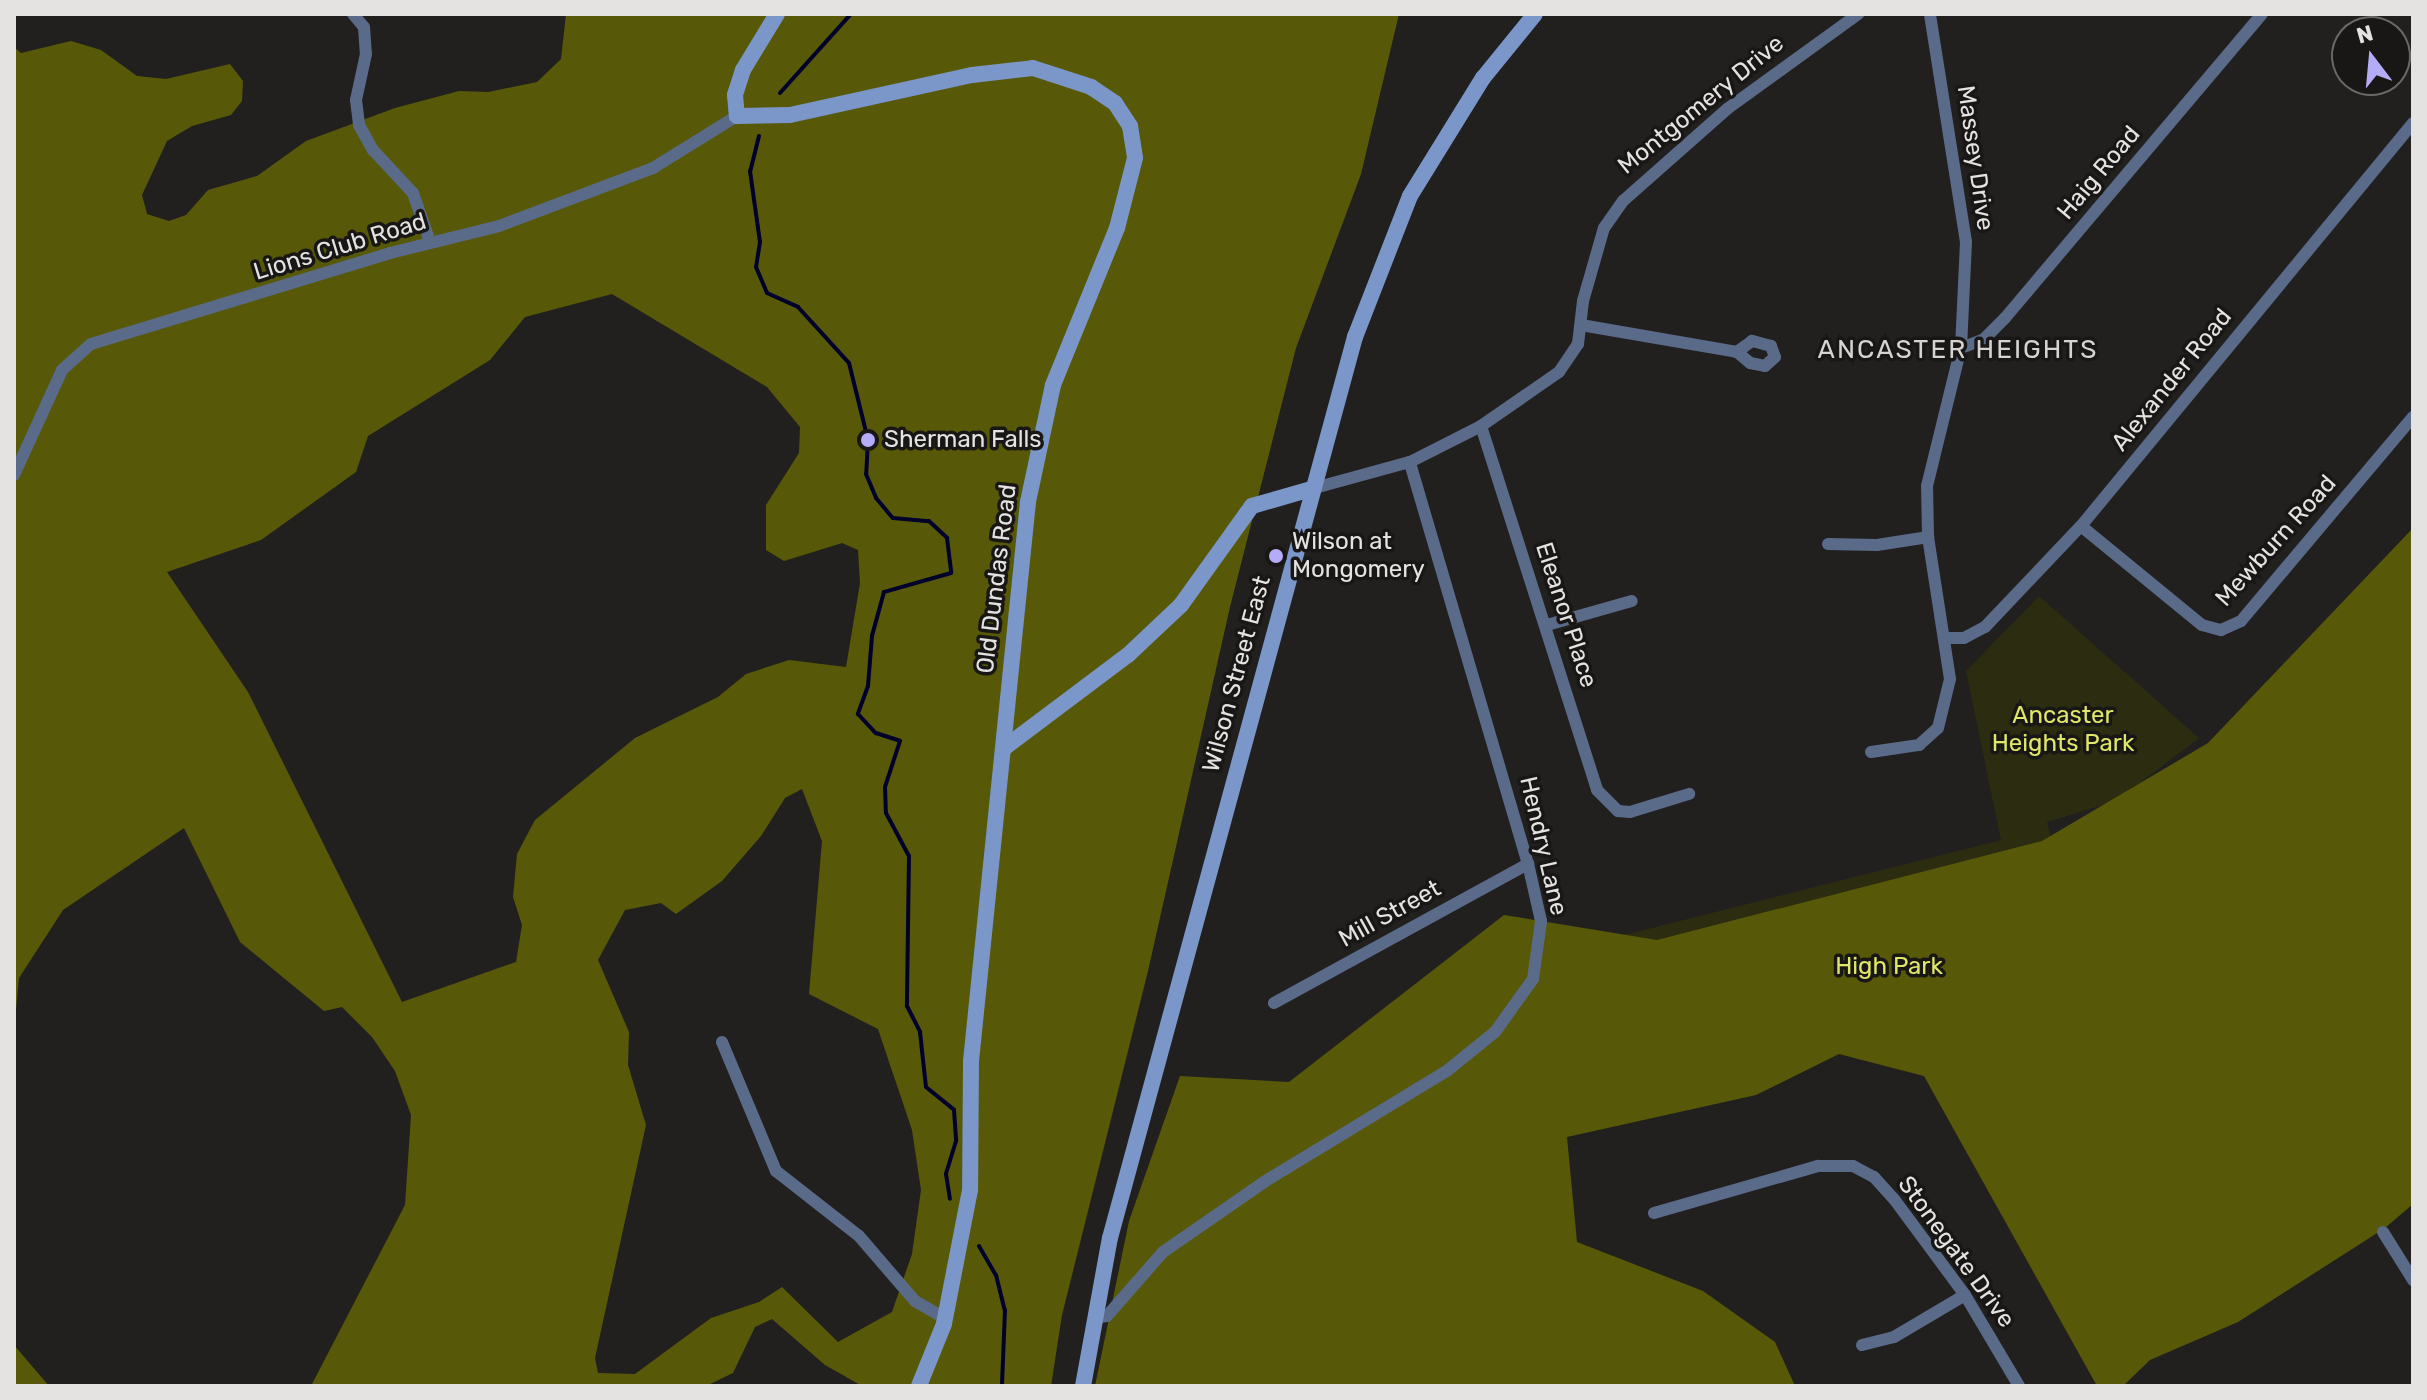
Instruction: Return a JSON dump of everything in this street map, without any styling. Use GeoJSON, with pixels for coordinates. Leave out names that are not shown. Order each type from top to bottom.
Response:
{"type":"FeatureCollection","features":[{"type":"Feature","properties":{"kind":"street"},"geometry":{"type":"LineString","coordinates":[[353,14],[364,27],[366,54],[356,100],[359,125],[373,150],[413,193],[430,242]]}},
{"type":"Feature","properties":{"kind":"street"},"geometry":{"type":"LineString","coordinates":[[743,117],[735,95],[743,70],[777,14]]}},
{"type":"Feature","properties":{"kind":"street","name":"Wilson Street East"},"geometry":{"type":"LineString","coordinates":[[1083,1386],[1117,1211],[1311,489],[1355,337],[1410,196],[1483,78],[1535,14]]}},
{"type":"Feature","properties":{"kind":"street","name":"Montgomery Drive"},"geometry":{"type":"LineString","coordinates":[[1004,748],[1128,655],[1181,605],[1252,506],[1410,462],[1481,426],[1559,372],[1578,344],[1596,250],[1623,201],[1727,109],[1858,14]]}},
{"type":"Feature","properties":{"kind":"street","name":"Massey Drive"},"geometry":{"type":"LineString","coordinates":[[1871,752],[1919,745],[1938,728],[1950,679],[1947,638],[1928,537],[1927,486],[1961,348],[1965,216],[1930,14]]}},
{"type":"Feature","properties":{"kind":"street","name":"Haig Road"},"geometry":{"type":"LineString","coordinates":[[1961,348],[1984,339],[2005,318],[2262,14]]}},
{"type":"Feature","properties":{"kind":"street","name":"Old Dundas Road"},"geometry":{"type":"LineString","coordinates":[[743,117],[767,118],[972,75],[1033,68],[1091,87],[1115,103],[1130,126],[1135,158],[1129,186],[1053,385],[1035,465],[971,1061],[970,1190],[945,1318],[919,1386]]}},
{"type":"Feature","properties":{"kind":"street","name":"Lions Club Road"},"geometry":{"type":"LineString","coordinates":[[14,475],[62,370],[91,344],[430,242],[499,226],[653,168],[743,117]]}},
{"type":"Feature","properties":{"kind":"street","name":"Alexander Road"},"geometry":{"type":"LineString","coordinates":[[1947,638],[1964,638],[1985,627],[2081,526],[2413,123]]}},
{"type":"Feature","properties":{"kind":"street"},"geometry":{"type":"LineString","coordinates":[[1581,325],[1737,352]]}},
{"type":"Feature","properties":{"kind":"street","name":"Mewburn Road"},"geometry":{"type":"LineString","coordinates":[[2081,526],[2202,625],[2221,630],[2249,612],[2413,417]]}},
{"type":"Feature","properties":{"kind":"street","name":"Eleanor Place"},"geometry":{"type":"LineString","coordinates":[[1481,426],[1547,625],[1597,790],[1618,811],[1650,809],[1689,794]]}},
{"type":"Feature","properties":{"kind":"street","name":"Hendry Lane"},"geometry":{"type":"LineString","coordinates":[[1094,1318],[1107,1316],[1163,1252],[1329,1141],[1448,1070],[1495,1032],[1533,979],[1539,954],[1541,921],[1528,864],[1410,462]]}},
{"type":"Feature","properties":{"kind":"street"},"geometry":{"type":"LineString","coordinates":[[1828,544],[1877,545],[1928,537]]}},
{"type":"Feature","properties":{"kind":"street"},"geometry":{"type":"LineString","coordinates":[[1547,625],[1632,601]]}},
{"type":"Feature","properties":{"kind":"street","name":"Mill Street"},"geometry":{"type":"LineString","coordinates":[[1274,1003],[1528,864]]}},
{"type":"Feature","properties":{"kind":"street"},"geometry":{"type":"LineString","coordinates":[[722,1042],[776,1171],[859,1236],[915,1301],[945,1318]]}},
{"type":"Feature","properties":{"kind":"street","name":"Stonegate Drive"},"geometry":{"type":"LineString","coordinates":[[1654,1213],[1818,1166],[1853,1166],[1880,1183],[1965,1295],[2019,1386]]}},
{"type":"Feature","properties":{"kind":"street"},"geometry":{"type":"LineString","coordinates":[[2383,1232],[2413,1280]]}},
{"type":"Feature","properties":{"kind":"street"},"geometry":{"type":"LineString","coordinates":[[1862,1345],[1894,1337],[1965,1295]]}},
{"type":"Feature","properties":{"kind":"green space"},"geometry":{"type":"Polygon","coordinates":[[[566,14],[1399,14],[1361,174],[1296,348],[1230,607],[1148,971],[1062,1315],[1051,1386],[862,1386],[825,1365],[772,1319],[755,1327],[733,1373],[706,1386],[311,1386],[405,1205],[411,1115],[395,1071],[372,1037],[342,1007],[324,1011],[240,942],[184,828],[63,910],[19,978],[14,1031],[14,47],[21,53],[71,41],[101,50],[137,76],[166,79],[230,64],[243,81],[242,101],[231,115],[192,126],[167,141],[142,195],[147,214],[169,221],[186,215],[208,190],[257,176],[306,141],[395,108],[459,91],[488,92],[537,82],[561,59],[566,14]],[[612,294],[525,317],[490,360],[368,436],[356,472],[261,540],[167,572],[248,692],[402,1002],[516,962],[522,925],[513,897],[517,854],[535,820],[635,738],[718,697],[746,674],[789,660],[846,667],[860,583],[858,550],[842,543],[784,561],[766,550],[766,505],[799,453],[800,427],[767,387],[612,294]],[[802,789],[785,798],[761,836],[722,881],[676,914],[661,903],[625,910],[598,960],[629,1032],[628,1065],[646,1125],[595,1358],[598,1373],[635,1374],[711,1318],[759,1302],[782,1287],[838,1342],[892,1312],[912,1254],[921,1190],[912,1130],[878,1029],[809,994],[822,841],[802,789]]]}},
{"type":"Feature","properties":{"kind":"green space"},"geometry":{"type":"Polygon","coordinates":[[[2413,528],[2413,1204],[2385,1228],[2238,1322],[2150,1360],[2123,1386],[2097,1386],[1924,1076],[1839,1054],[1756,1095],[1567,1137],[1577,1242],[1703,1291],[1775,1342],[1795,1386],[1095,1386],[1129,1221],[1180,1076],[1289,1082],[1504,915],[1657,940],[2042,841],[2208,743],[2413,528]]]}},
{"type":"Feature","properties":{"kind":"green space","name":"High Park"},"geometry":{"type":"Polygon","coordinates":[[[2039,596],[2199,738],[2116,801],[2047,822],[2068,905],[1924,1076],[1839,1054],[1553,953],[2001,840],[1966,671],[2039,596]]]}},
{"type":"Feature","properties":{"kind":"green space"},"geometry":{"type":"Polygon","coordinates":[[[14,1345],[49,1386],[14,1386],[14,1345]]]}},
{"type":"Feature","properties":{"kind":"waterway"},"geometry":{"type":"LineString","coordinates":[[780,93],[851,14]]}},
{"type":"Feature","properties":{"kind":"waterway"},"geometry":{"type":"LineString","coordinates":[[759,136],[750,171],[760,242],[756,267],[767,293],[798,307],[849,363],[868,440],[866,474],[876,498],[893,518],[929,521],[947,538],[951,573],[884,592],[872,636],[868,686],[858,714],[876,733],[900,741],[885,787],[886,813],[909,856],[907,1006],[920,1032],[926,1087],[954,1110],[956,1141],[946,1174],[950,1199]]}},
{"type":"Feature","properties":{"kind":"waterway"},"geometry":{"type":"LineString","coordinates":[[979,1246],[996,1275],[1005,1310],[1002,1386]]}},
{"type":"Feature","properties":{"kind":"place","name":"Sherman Falls"},"geometry":{"type":"Point","coordinates":[868,440]}},
{"type":"Feature","properties":{"kind":"place","name":"Wilson at Mongomery"},"geometry":{"type":"Point","coordinates":[1276,556]}},
{"type":"Feature","properties":{"kind":"district","name":"ANCASTER HEIGHTS"},"geometry":{"type":"Point","coordinates":[1958,350]}},
{"type":"Feature","properties":{"kind":"park label","name":"Ancaster Heights Park"},"geometry":{"type":"Point","coordinates":[2063,730]}}]}
